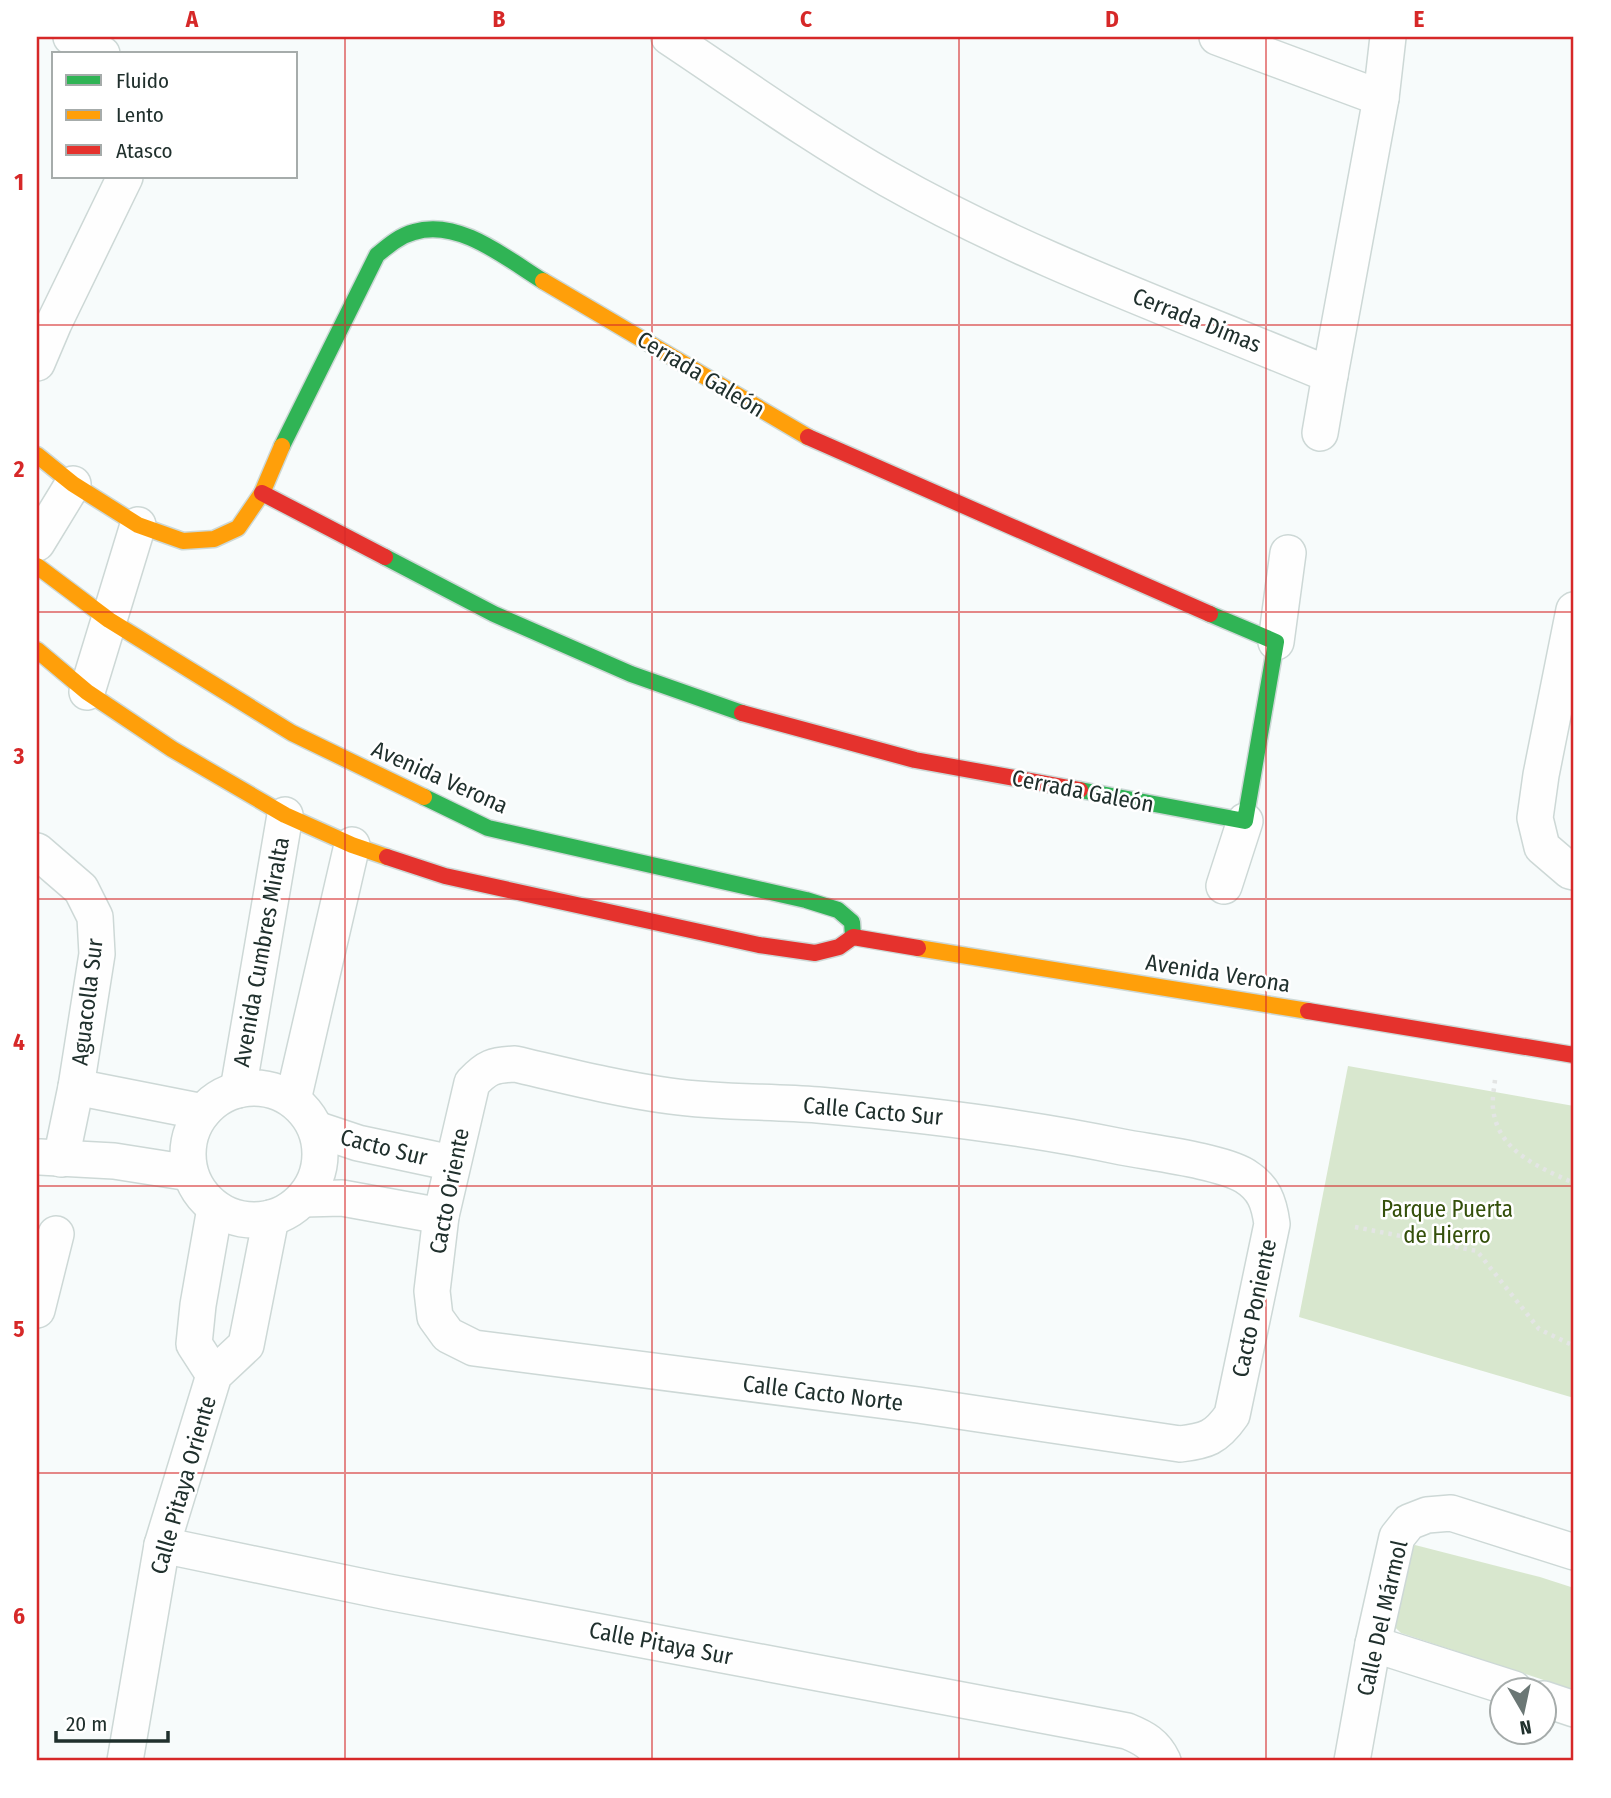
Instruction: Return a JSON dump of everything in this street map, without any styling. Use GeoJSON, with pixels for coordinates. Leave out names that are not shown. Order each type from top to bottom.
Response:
{"type":"FeatureCollection","features":[{"type":"Feature","properties":{"kind":"street"},"geometry":{"type":"LineString","coordinates":[[71,37],[98,52]]}},
{"type":"Feature","properties":{"kind":"street","name":"Cerrada Dimas"},"geometry":{"type":"LineString","coordinates":[[669,37],[770,105],[888,179],[1004,238],[1330,374]]}},
{"type":"Feature","properties":{"kind":"street"},"geometry":{"type":"LineString","coordinates":[[1217,37],[1381,98]]}},
{"type":"Feature","properties":{"kind":"street"},"geometry":{"type":"LineString","coordinates":[[1320,433],[1381,98],[1388,37]]}},
{"type":"Feature","properties":{"kind":"street"},"geometry":{"type":"LineString","coordinates":[[37,363],[45,318],[124,178]]}},
{"type":"Feature","properties":{"kind":"street","name":"Cerrada Galeón"},"geometry":{"type":"LineString","coordinates":[[37,455],[74,484],[138,525],[183,541],[214,539],[238,528],[262,493],[284,442],[377,255],[393,240],[417,229],[443,229],[471,238],[816,442],[1276,642]]}},
{"type":"Feature","properties":{"kind":"street"},"geometry":{"type":"LineString","coordinates":[[37,544],[74,484]]}},
{"type":"Feature","properties":{"kind":"street","name":"Cerrada Galeón"},"geometry":{"type":"LineString","coordinates":[[262,493],[494,614],[631,674],[752,716],[915,760],[1245,821]]}},
{"type":"Feature","properties":{"kind":"street"},"geometry":{"type":"LineString","coordinates":[[86,692],[138,525]]}},
{"type":"Feature","properties":{"kind":"street"},"geometry":{"type":"LineString","coordinates":[[1224,886],[1245,821],[1276,642],[1288,553]]}},
{"type":"Feature","properties":{"kind":"street","name":"Avenida Verona"},"geometry":{"type":"LineString","coordinates":[[37,566],[109,620],[292,733],[488,828],[806,900],[838,910],[852,922],[853,937],[1574,1055]]}},
{"type":"Feature","properties":{"kind":"street"},"geometry":{"type":"LineString","coordinates":[[1574,610],[1535,818],[1542,846],[1574,872]]}},
{"type":"Feature","properties":{"kind":"street"},"geometry":{"type":"LineString","coordinates":[[37,650],[86,692],[172,749],[285,815],[352,845],[445,876],[759,945],[815,953],[839,947],[853,937]]}},
{"type":"Feature","properties":{"kind":"street","name":"Avenida Cumbres Miralta"},"geometry":{"type":"LineString","coordinates":[[238,1090],[285,815]]}},
{"type":"Feature","properties":{"kind":"street"},"geometry":{"type":"LineString","coordinates":[[293,1100],[352,845]]}},
{"type":"Feature","properties":{"kind":"street","name":"Aguacolla Sur"},"geometry":{"type":"LineString","coordinates":[[37,851],[81,890],[94,917],[97,954],[76,1087],[49,1158]]}},
{"type":"Feature","properties":{"kind":"street","name":"Calle Cacto Sur"},"geometry":{"type":"LineString","coordinates":[[483,1070],[497,1065],[515,1064],[669,1096],[710,1101],[816,1105],[954,1119],[1087,1140],[1217,1167],[1242,1174],[1258,1185]]}},
{"type":"Feature","properties":{"kind":"street","name":"Cacto Oriente"},"geometry":{"type":"LineString","coordinates":[[435,1317],[432,1291],[441,1216],[472,1083],[483,1070]]}},
{"type":"Feature","properties":{"kind":"street","name":"Aguacolla Sur"},"geometry":{"type":"LineString","coordinates":[[76,1087],[203,1112]]}},
{"type":"Feature","properties":{"kind":"street"},"geometry":{"type":"LineString","coordinates":[[257,1088],[276,1091],[293,1100],[303,1108],[316,1129],[321,1147],[320,1166],[304,1199],[289,1211],[252,1221],[232,1217],[215,1208],[200,1192],[190,1173],[188,1152],[192,1130],[203,1112],[219,1098],[238,1090],[257,1088]]}},
{"type":"Feature","properties":{"kind":"street","name":"Cacto Sur"},"geometry":{"type":"LineString","coordinates":[[316,1129],[358,1143],[452,1163]]}},
{"type":"Feature","properties":{"kind":"street"},"geometry":{"type":"LineString","coordinates":[[49,1158],[114,1161],[190,1173]]}},
{"type":"Feature","properties":{"kind":"street","name":"Cacto Poniente"},"geometry":{"type":"LineString","coordinates":[[1220,1431],[1231,1415],[1272,1224],[1269,1202],[1258,1185]]}},
{"type":"Feature","properties":{"kind":"street"},"geometry":{"type":"LineString","coordinates":[[304,1199],[342,1198],[441,1216]]}},
{"type":"Feature","properties":{"kind":"street","name":"Calle Pitaya Oriente"},"geometry":{"type":"LineString","coordinates":[[214,1375],[194,1343],[215,1208]]}},
{"type":"Feature","properties":{"kind":"street","name":"Calle Pitaya Oriente"},"geometry":{"type":"LineString","coordinates":[[125,1761],[162,1545],[214,1375],[246,1345],[271,1218]]}},
{"type":"Feature","properties":{"kind":"street"},"geometry":{"type":"LineString","coordinates":[[37,1310],[56,1234]]}},
{"type":"Feature","properties":{"kind":"street","name":"Calle Cacto Norte"},"geometry":{"type":"LineString","coordinates":[[435,1317],[448,1335],[474,1348],[918,1405],[1180,1444],[1202,1441],[1220,1431]]}},
{"type":"Feature","properties":{"kind":"street","name":"Calle Del Mármol"},"geometry":{"type":"LineString","coordinates":[[1352,1761],[1373,1644],[1397,1537],[1409,1522],[1427,1515],[1451,1513],[1574,1552]]}},
{"type":"Feature","properties":{"kind":"street","name":"Calle Pitaya Sur"},"geometry":{"type":"LineString","coordinates":[[162,1545],[388,1592],[1127,1731],[1143,1737],[1160,1754]]}},
{"type":"Feature","properties":{"kind":"street"},"geometry":{"type":"LineString","coordinates":[[1373,1644],[1488,1681]]}},
{"type":"Feature","properties":{"kind":"path"},"geometry":{"type":"LineString","coordinates":[[1497,1042],[1493,1108],[1500,1135],[1529,1163],[1574,1184]]}},
{"type":"Feature","properties":{"kind":"path"},"geometry":{"type":"LineString","coordinates":[[1355,1227],[1477,1251],[1539,1329],[1574,1346]]}},
{"type":"Feature","properties":{"kind":"green space","name":"Parque Puerta de Hierro"},"geometry":{"type":"Polygon","coordinates":[[[1348,1066],[1574,1106],[1574,1398],[1299,1317],[1348,1066]]]}},
{"type":"Feature","properties":{"kind":"green space"},"geometry":{"type":"Polygon","coordinates":[[[1415,1545],[1574,1588],[1574,1690],[1558,1685],[1558,1675],[1528,1675],[1401,1633],[1382,1615],[1391,1561],[1415,1545]]]}},
{"type":"Feature","properties":{"kind":"traffic: fast"},"geometry":{"type":"LineString","coordinates":[[282,446],[377,255],[399,239],[414,232],[431,229],[448,231],[482,243],[543,281]]}},
{"type":"Feature","properties":{"kind":"traffic: fast"},"geometry":{"type":"LineString","coordinates":[[385,557],[494,614],[631,674],[742,713]]}},
{"type":"Feature","properties":{"kind":"traffic: fast"},"geometry":{"type":"LineString","coordinates":[[1080,790],[1245,821],[1276,642],[1210,614]]}},
{"type":"Feature","properties":{"kind":"traffic: fast"},"geometry":{"type":"LineString","coordinates":[[424,797],[488,828],[806,900],[838,910],[852,922],[853,937]]}},
{"type":"Feature","properties":{"kind":"traffic: slow"},"geometry":{"type":"LineString","coordinates":[[543,281],[808,437]]}},
{"type":"Feature","properties":{"kind":"traffic: slow"},"geometry":{"type":"LineString","coordinates":[[37,455],[73,484],[138,525],[183,541],[214,539],[238,528],[262,493],[282,446]]}},
{"type":"Feature","properties":{"kind":"traffic: slow"},"geometry":{"type":"LineString","coordinates":[[37,566],[109,620],[292,733],[424,797]]}},
{"type":"Feature","properties":{"kind":"traffic: slow"},"geometry":{"type":"LineString","coordinates":[[37,650],[87,692],[172,749],[285,815],[352,845],[387,857]]}},
{"type":"Feature","properties":{"kind":"traffic: slow"},"geometry":{"type":"LineString","coordinates":[[918,948],[1308,1011]]}},
{"type":"Feature","properties":{"kind":"traffic: jam"},"geometry":{"type":"LineString","coordinates":[[808,437],[1210,614]]}},
{"type":"Feature","properties":{"kind":"traffic: jam"},"geometry":{"type":"LineString","coordinates":[[262,493],[385,557]]}},
{"type":"Feature","properties":{"kind":"traffic: jam"},"geometry":{"type":"LineString","coordinates":[[742,713],[915,760],[1080,790]]}},
{"type":"Feature","properties":{"kind":"traffic: jam"},"geometry":{"type":"LineString","coordinates":[[387,857],[445,876],[759,945],[815,953],[839,947],[853,937],[918,948]]}},
{"type":"Feature","properties":{"kind":"traffic: jam"},"geometry":{"type":"LineString","coordinates":[[1308,1011],[1574,1055]]}}]}
